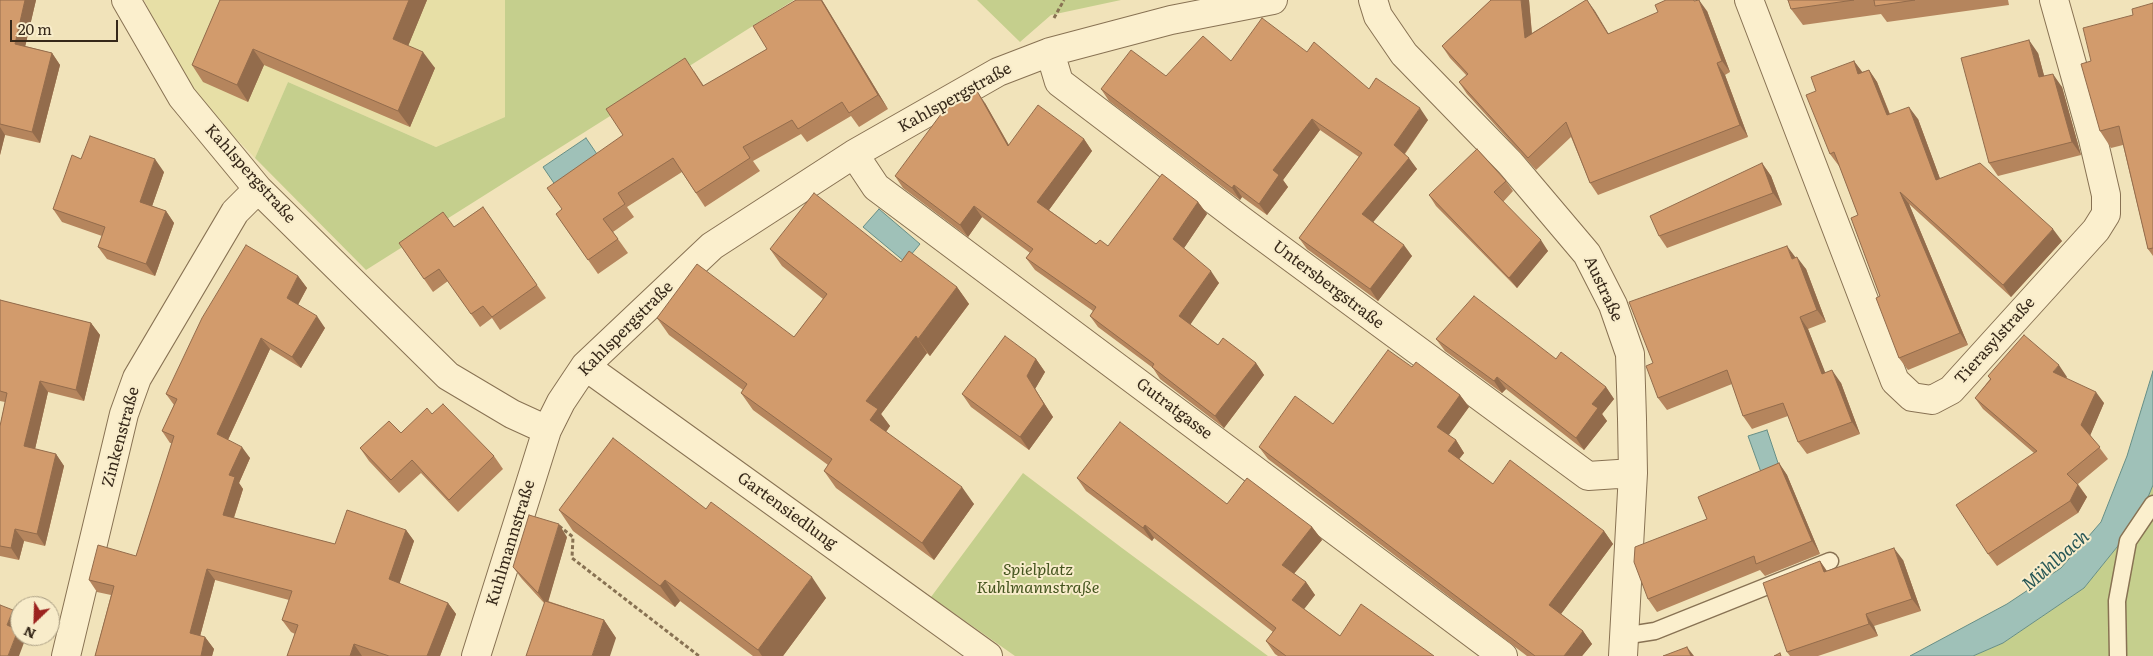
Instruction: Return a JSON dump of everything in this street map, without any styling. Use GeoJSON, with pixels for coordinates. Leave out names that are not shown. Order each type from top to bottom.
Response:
{"type":"FeatureCollection","features":[{"type":"Feature","properties":{"kind":"street","name":"Kahlspergstraße"},"geometry":{"type":"LineString","coordinates":[[126,0],[182,97],[258,189],[448,376],[512,414],[547,430],[561,402],[585,366],[712,246],[854,154],[998,72],[1050,52],[1171,20],[1273,0]]}},
{"type":"Feature","properties":{"kind":"street","name":"Austraße"},"geometry":{"type":"LineString","coordinates":[[1373,0],[1378,16],[1404,54],[1510,163],[1587,254],[1613,305],[1630,354],[1633,473],[1623,646]]}},
{"type":"Feature","properties":{"kind":"street","name":"Tierasylstraße"},"geometry":{"type":"LineString","coordinates":[[1748,0],[1895,381],[1912,397],[1932,400],[1951,390],[2096,230],[2106,214],[2106,195],[2054,0]]}},
{"type":"Feature","properties":{"kind":"street","name":"Untersbergstraße"},"geometry":{"type":"LineString","coordinates":[[1050,52],[1060,82],[1375,320],[1588,476],[1633,473]]}},
{"type":"Feature","properties":{"kind":"street","name":"Gutratgasse"},"geometry":{"type":"LineString","coordinates":[[854,154],[876,187],[1503,656]]}},
{"type":"Feature","properties":{"kind":"street","name":"Zinkenstraße"},"geometry":{"type":"LineString","coordinates":[[66,656],[124,414],[137,378],[235,212],[258,189]]}},
{"type":"Feature","properties":{"kind":"street","name":"Gartensiedlung"},"geometry":{"type":"LineString","coordinates":[[585,366],[988,656]]}},
{"type":"Feature","properties":{"kind":"street","name":"Kuhlmannstraße"},"geometry":{"type":"LineString","coordinates":[[476,656],[547,430]]}},
{"type":"Feature","properties":{"kind":"lane"},"geometry":{"type":"LineString","coordinates":[[2118,656],[2117,601],[2128,540],[2153,504]]}},
{"type":"Feature","properties":{"kind":"lane"},"geometry":{"type":"LineString","coordinates":[[1623,646],[1655,631],[1830,561]]}},
{"type":"Feature","properties":{"kind":"path"},"geometry":{"type":"LineString","coordinates":[[522,506],[544,515],[573,537],[572,558],[699,656]]}},
{"type":"Feature","properties":{"kind":"shaded area"},"geometry":{"type":"Polygon","coordinates":[[[144,0],[505,0],[505,117],[436,147],[288,82],[255,158],[218,120],[178,67],[144,0]]]}},
{"type":"Feature","properties":{"kind":"green space"},"geometry":{"type":"Polygon","coordinates":[[[505,0],[794,0],[366,270],[255,158],[288,82],[436,147],[505,117],[505,0]]]}},
{"type":"Feature","properties":{"kind":"green space"},"geometry":{"type":"Polygon","coordinates":[[[977,0],[1121,0],[1051,15],[1020,42],[977,0]]]}},
{"type":"Feature","properties":{"kind":"green space","name":"Spielplatz Kuhlmannstraße"},"geometry":{"type":"Polygon","coordinates":[[[1023,473],[1268,656],[1015,656],[931,597],[1023,473]]]}},
{"type":"Feature","properties":{"kind":"green space"},"geometry":{"type":"Polygon","coordinates":[[[2153,485],[2153,656],[1973,656],[2003,643],[2084,588],[2138,521],[2153,485]]]}},
{"type":"Feature","properties":{"kind":"water"},"geometry":{"type":"Polygon","coordinates":[[[586,138],[601,160],[558,189],[543,167],[586,138]]]}},
{"type":"Feature","properties":{"kind":"water"},"geometry":{"type":"Polygon","coordinates":[[[879,209],[920,244],[905,262],[863,227],[879,209]]]}},
{"type":"Feature","properties":{"kind":"water"},"geometry":{"type":"Polygon","coordinates":[[[2153,371],[2153,485],[2138,521],[2084,588],[2003,643],[1973,656],[1910,656],[2007,604],[2061,568],[2101,522],[2127,456],[2153,371]]]}},
{"type":"Feature","properties":{"kind":"water"},"geometry":{"type":"Polygon","coordinates":[[[1767,430],[1780,469],[1762,475],[1748,436],[1767,430]]]}},
{"type":"Feature","properties":{"kind":"building"},"geometry":{"type":"Polygon","coordinates":[[[0,0],[25,0],[15,44],[52,53],[32,132],[0,124],[0,0]]]}},
{"type":"Feature","properties":{"kind":"building"},"geometry":{"type":"Polygon","coordinates":[[[220,0],[409,0],[393,39],[423,52],[398,111],[253,49],[237,85],[192,65],[220,0]]]}},
{"type":"Feature","properties":{"kind":"building"},"geometry":{"type":"Polygon","coordinates":[[[796,0],[821,0],[878,95],[849,113],[842,102],[798,129],[792,120],[743,147],[750,158],[696,193],[673,158],[618,193],[625,204],[603,219],[618,239],[588,260],[556,214],[562,209],[547,188],[623,135],[606,109],[685,58],[703,86],[767,49],[753,26],[796,0]]]}},
{"type":"Feature","properties":{"kind":"building"},"geometry":{"type":"Polygon","coordinates":[[[1491,0],[1521,0],[1525,38],[1586,0],[1608,34],[1658,12],[1655,5],[1666,0],[1699,0],[1722,61],[1717,63],[1740,125],[1590,183],[1566,122],[1528,158],[1459,82],[1468,74],[1442,46],[1491,0]]]}},
{"type":"Feature","properties":{"kind":"building"},"geometry":{"type":"Polygon","coordinates":[[[1788,0],[1854,0],[1791,9],[1788,0]]]}},
{"type":"Feature","properties":{"kind":"building"},"geometry":{"type":"Polygon","coordinates":[[[1874,0],[1915,0],[1875,6],[1874,0]]]}},
{"type":"Feature","properties":{"kind":"building"},"geometry":{"type":"Polygon","coordinates":[[[2153,3],[2153,248],[2148,249],[2119,126],[2100,131],[2081,64],[2091,61],[2083,28],[2133,15],[2132,9],[2153,3]]]}},
{"type":"Feature","properties":{"kind":"building"},"geometry":{"type":"Polygon","coordinates":[[[1262,18],[1307,52],[1314,42],[1369,89],[1376,78],[1420,108],[1394,145],[1409,158],[1362,214],[1404,245],[1370,289],[1299,238],[1362,153],[1312,119],[1273,170],[1279,175],[1259,204],[1234,185],[1232,188],[1101,89],[1131,50],[1166,76],[1203,36],[1231,61],[1262,18]]]}},
{"type":"Feature","properties":{"kind":"building"},"geometry":{"type":"Polygon","coordinates":[[[2029,40],[2039,77],[2053,74],[2072,142],[1989,163],[1961,58],[2029,40]]]}},
{"type":"Feature","properties":{"kind":"building"},"geometry":{"type":"Polygon","coordinates":[[[1854,61],[1858,74],[1869,70],[1887,115],[1909,107],[1936,180],[1980,163],[2053,229],[2003,285],[1900,192],[1960,333],[1899,358],[1876,298],[1880,296],[1851,218],[1858,215],[1834,152],[1830,154],[1806,95],[1816,91],[1811,77],[1854,61]]]}},
{"type":"Feature","properties":{"kind":"building"},"geometry":{"type":"Polygon","coordinates":[[[977,91],[1008,146],[1038,105],[1084,139],[1037,202],[1096,244],[1100,240],[1108,246],[1162,174],[1198,202],[1173,239],[1211,271],[1179,316],[1218,345],[1223,338],[1256,363],[1215,416],[1152,367],[1154,364],[1090,316],[1096,307],[1026,258],[1033,249],[974,206],[960,225],[895,176],[950,102],[977,91]]]}},
{"type":"Feature","properties":{"kind":"building"},"geometry":{"type":"Polygon","coordinates":[[[90,136],[155,159],[140,202],[166,211],[146,264],[98,247],[105,227],[53,209],[72,155],[81,159],[90,136]]]}},
{"type":"Feature","properties":{"kind":"building"},"geometry":{"type":"Polygon","coordinates":[[[1477,149],[1506,181],[1494,192],[1541,240],[1509,278],[1429,195],[1477,149]]]}},
{"type":"Feature","properties":{"kind":"building"},"geometry":{"type":"Polygon","coordinates":[[[1762,163],[1773,193],[1659,236],[1650,216],[1762,163]]]}},
{"type":"Feature","properties":{"kind":"building"},"geometry":{"type":"Polygon","coordinates":[[[814,193],[901,262],[909,251],[957,287],[918,339],[916,336],[866,401],[878,409],[870,420],[962,487],[922,543],[824,471],[832,459],[741,393],[747,384],[657,318],[697,264],[794,337],[827,294],[770,249],[814,193]]]}},
{"type":"Feature","properties":{"kind":"building"},"geometry":{"type":"Polygon","coordinates":[[[483,207],[537,285],[492,317],[483,306],[471,314],[439,269],[424,279],[399,243],[443,212],[454,227],[483,207]]]}},
{"type":"Feature","properties":{"kind":"building"},"geometry":{"type":"Polygon","coordinates":[[[246,245],[298,276],[287,298],[317,316],[292,357],[261,338],[217,434],[242,447],[229,475],[235,477],[223,515],[335,544],[347,510],[406,530],[389,579],[448,603],[427,656],[389,656],[354,644],[350,656],[287,656],[298,625],[282,620],[292,591],[207,569],[190,633],[205,637],[201,656],[95,656],[114,586],[89,580],[98,545],[136,556],[174,436],[162,431],[177,399],[166,394],[202,318],[246,245]]]}},
{"type":"Feature","properties":{"kind":"building"},"geometry":{"type":"Polygon","coordinates":[[[1787,246],[1792,259],[1797,257],[1817,310],[1800,317],[1822,374],[1832,370],[1852,422],[1798,442],[1783,403],[1743,416],[1727,370],[1658,398],[1646,366],[1653,363],[1629,302],[1787,246]]]}},
{"type":"Feature","properties":{"kind":"building"},"geometry":{"type":"Polygon","coordinates":[[[1474,296],[1556,359],[1561,352],[1606,387],[1592,404],[1598,408],[1576,438],[1497,377],[1494,381],[1436,339],[1474,296]]]}},
{"type":"Feature","properties":{"kind":"building"},"geometry":{"type":"Polygon","coordinates":[[[0,300],[91,323],[76,390],[40,381],[24,446],[56,454],[37,534],[15,529],[11,548],[0,546],[0,426],[7,393],[0,391],[0,300]]]}},
{"type":"Feature","properties":{"kind":"building"},"geometry":{"type":"Polygon","coordinates":[[[2024,335],[2059,365],[2053,372],[2096,392],[2081,425],[2100,447],[2067,474],[2078,485],[2070,501],[1988,554],[1956,505],[2037,451],[1975,398],[1991,379],[1988,376],[2024,335]]]}},
{"type":"Feature","properties":{"kind":"building"},"geometry":{"type":"Polygon","coordinates":[[[1005,336],[1036,359],[1027,376],[1044,404],[1020,437],[962,394],[1005,336]]]}},
{"type":"Feature","properties":{"kind":"building"},"geometry":{"type":"Polygon","coordinates":[[[1388,350],[1412,367],[1416,362],[1460,395],[1437,427],[1456,440],[1448,451],[1493,484],[1510,460],[1604,531],[1549,605],[1583,631],[1564,656],[1535,656],[1259,447],[1295,396],[1333,424],[1388,350]]]}},
{"type":"Feature","properties":{"kind":"building"},"geometry":{"type":"Polygon","coordinates":[[[443,404],[494,456],[449,500],[412,460],[391,480],[360,448],[389,421],[401,433],[427,408],[432,414],[443,404]]]}},
{"type":"Feature","properties":{"kind":"building"},"geometry":{"type":"Polygon","coordinates":[[[1120,422],[1227,504],[1247,478],[1312,527],[1282,565],[1306,582],[1292,600],[1340,636],[1361,604],[1434,656],[1286,656],[1266,641],[1276,628],[1145,525],[1143,528],[1077,478],[1120,422]]]}},
{"type":"Feature","properties":{"kind":"building"},"geometry":{"type":"Polygon","coordinates":[[[613,438],[706,509],[711,502],[812,577],[758,650],[665,580],[660,586],[559,510],[613,438]]]}},
{"type":"Feature","properties":{"kind":"building"},"geometry":{"type":"Polygon","coordinates":[[[1779,463],[1812,541],[1756,564],[1754,556],[1648,599],[1634,562],[1635,547],[1707,519],[1698,497],[1779,463]]]}},
{"type":"Feature","properties":{"kind":"building"},"geometry":{"type":"Polygon","coordinates":[[[529,515],[559,524],[538,593],[513,567],[529,515]]]}},
{"type":"Feature","properties":{"kind":"building"},"geometry":{"type":"Polygon","coordinates":[[[1894,548],[1912,599],[1866,614],[1869,624],[1787,652],[1763,583],[1820,561],[1824,572],[1894,548]]]}},
{"type":"Feature","properties":{"kind":"building"},"geometry":{"type":"Polygon","coordinates":[[[545,601],[604,620],[592,656],[526,656],[545,601]]]}},
{"type":"Feature","properties":{"kind":"building"},"geometry":{"type":"Polygon","coordinates":[[[0,605],[10,609],[10,618],[7,625],[10,626],[10,646],[12,646],[8,656],[0,656],[0,605]]]}},
{"type":"Feature","properties":{"kind":"building"},"geometry":{"type":"Polygon","coordinates":[[[1687,647],[1691,656],[1663,656],[1687,647]]]}},
{"type":"Feature","properties":{"kind":"water label","name":"Mühlbach"},"geometry":{"type":"Point","coordinates":[2056,561]}}]}
